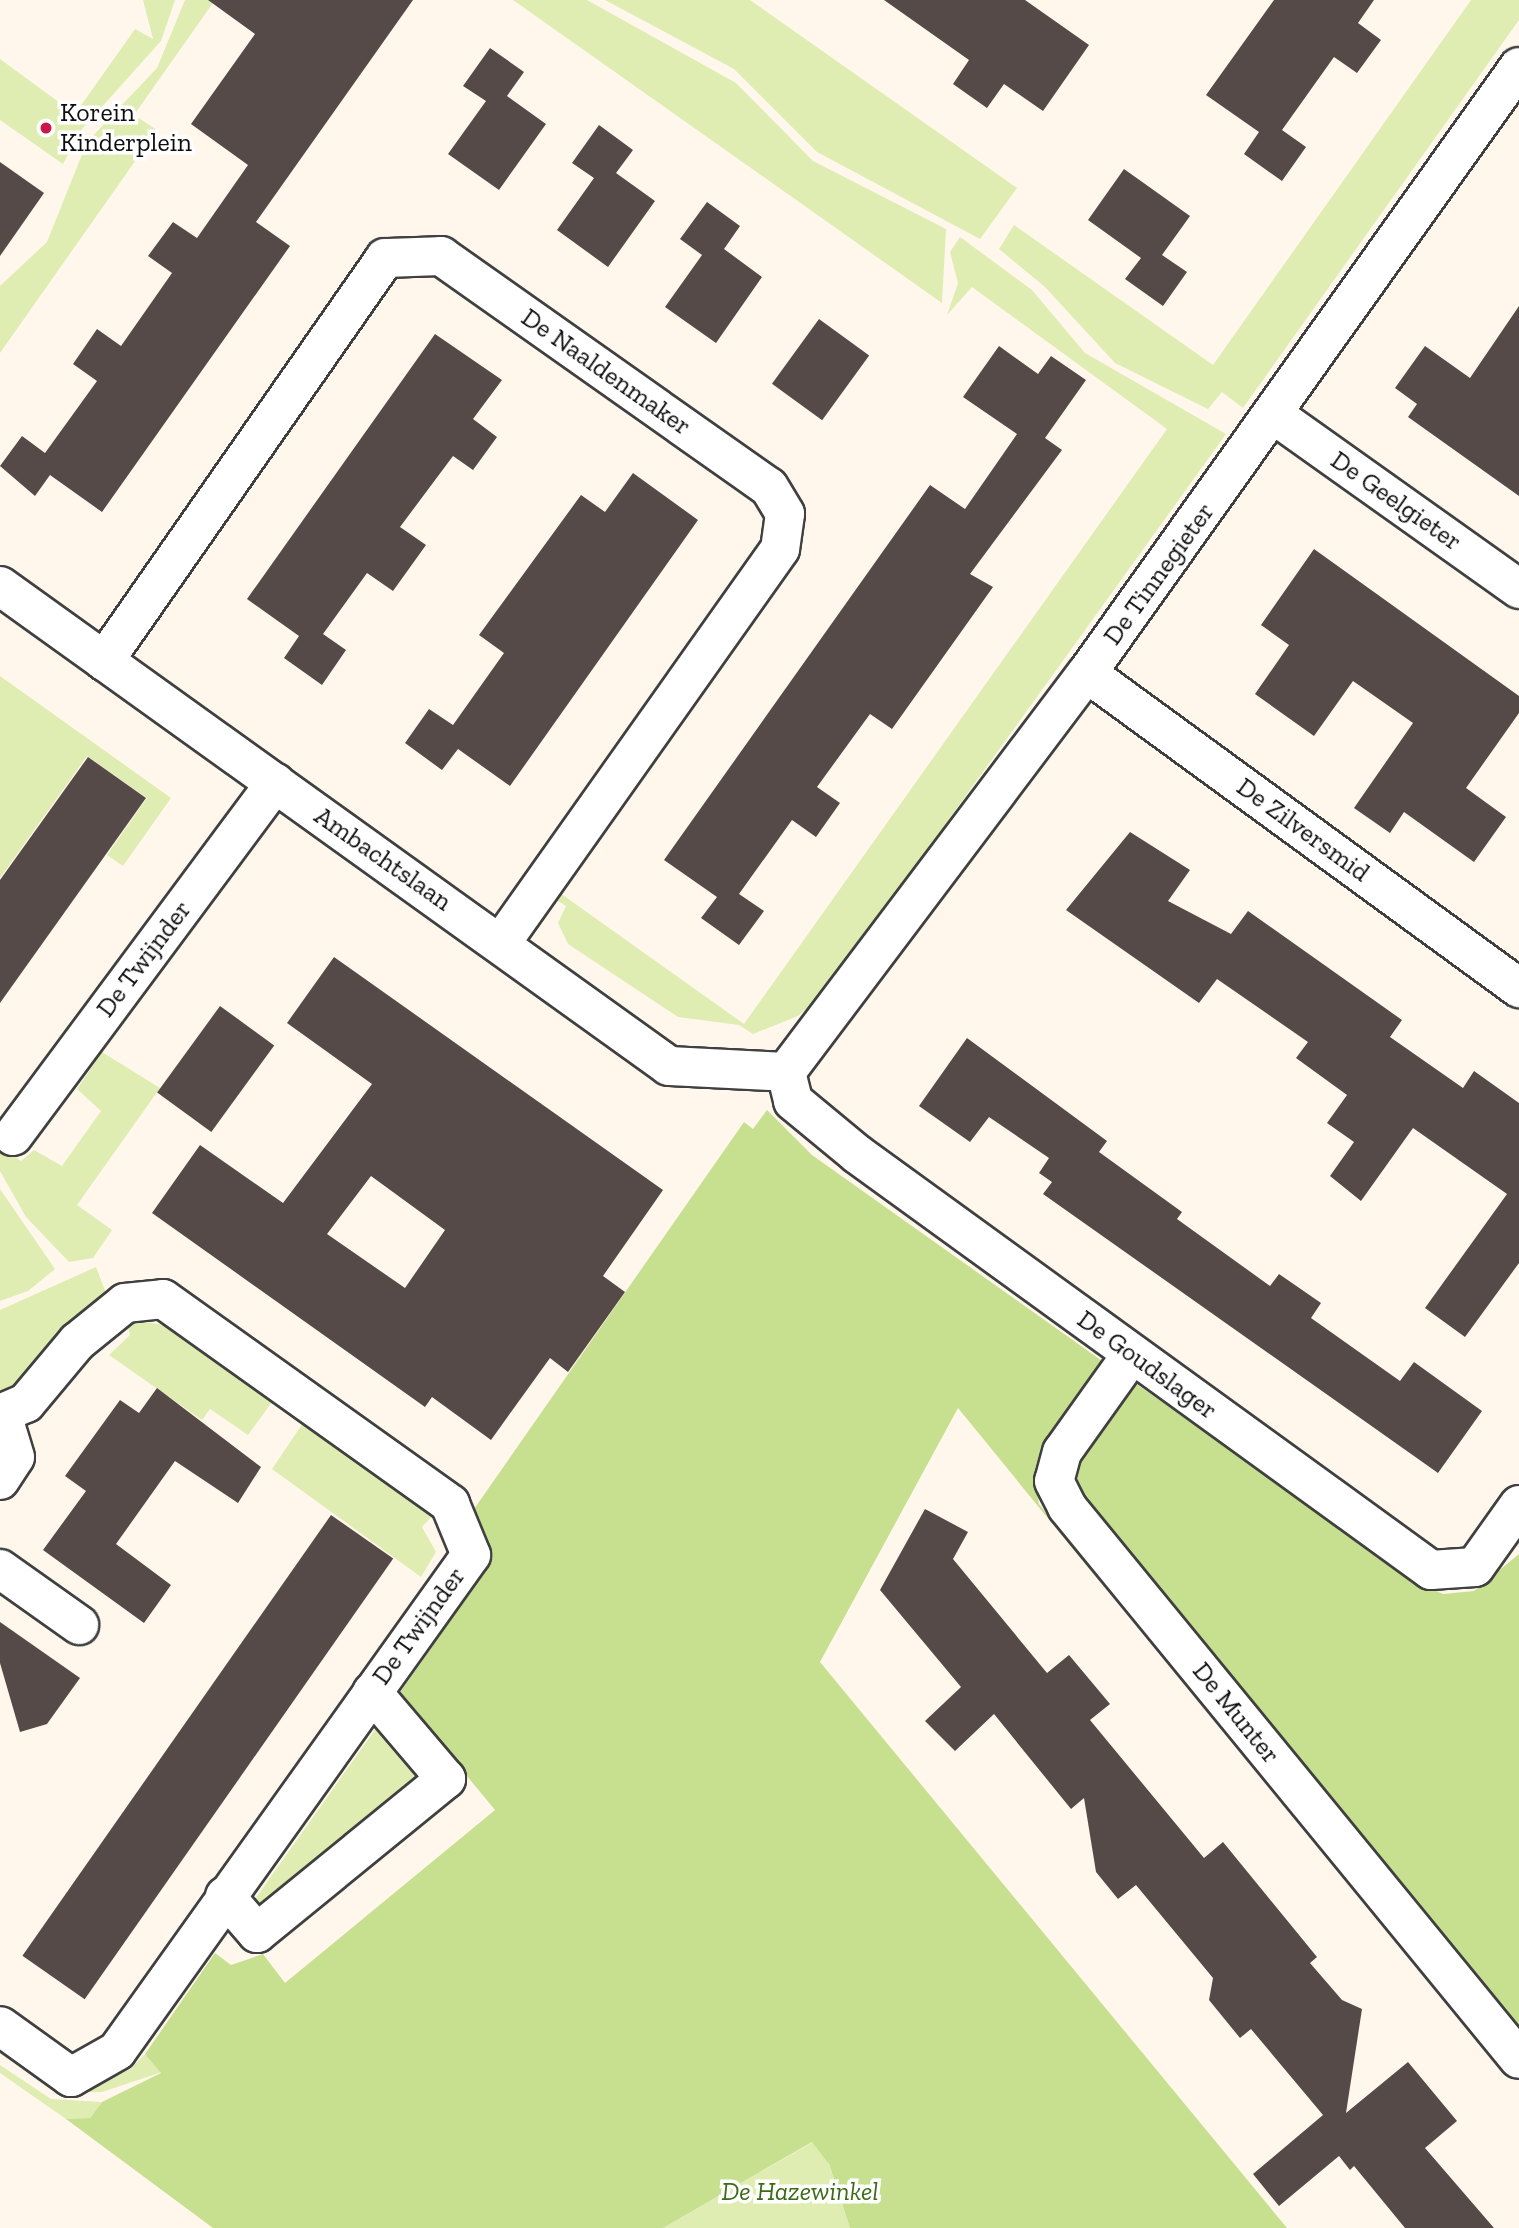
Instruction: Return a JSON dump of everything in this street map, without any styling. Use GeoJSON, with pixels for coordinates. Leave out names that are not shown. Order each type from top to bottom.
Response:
{"type":"FeatureCollection","features":[{"type":"Feature","properties":{"kind":"street","name":"De Tinnegieter"},"geometry":{"type":"LineString","coordinates":[[786,1072],[1087,673],[1519,67]]}},
{"type":"Feature","properties":{"kind":"street","name":"De Naaldenmaker"},"geometry":{"type":"LineString","coordinates":[[104,660],[385,257],[441,256],[758,479],[785,514],[779,549],[501,943]]}},
{"type":"Feature","properties":{"kind":"street","name":"De Geelgieter"},"geometry":{"type":"LineString","coordinates":[[1273,414],[1519,589]]}},
{"type":"Feature","properties":{"kind":"street","name":"Ambachtslaan"},"geometry":{"type":"LineString","coordinates":[[3,594],[104,660],[669,1066],[786,1072]]}},
{"type":"Feature","properties":{"kind":"street","name":"De Zilversmid"},"geometry":{"type":"LineString","coordinates":[[1087,673],[1519,988]]}},
{"type":"Feature","properties":{"kind":"street","name":"De Twijnder"},"geometry":{"type":"LineString","coordinates":[[13,1136],[275,783]]}},
{"type":"Feature","properties":{"kind":"street","name":"De Goudslager"},"geometry":{"type":"LineString","coordinates":[[786,1072],[793,1101],[857,1154],[1431,1570],[1475,1567],[1519,1505]]}},
{"type":"Feature","properties":{"kind":"street","name":"De Twijnder"},"geometry":{"type":"LineString","coordinates":[[0,2026],[71,2077],[117,2051],[225,1896],[471,1555],[450,1504],[163,1299],[125,1303],[77,1342],[26,1403],[1,1414]]}},
{"type":"Feature","properties":{"kind":"street","name":"De Munter"},"geometry":{"type":"LineString","coordinates":[[1132,1354],[1062,1452],[1054,1480],[1067,1507],[1519,2059]]}},
{"type":"Feature","properties":{"kind":"street"},"geometry":{"type":"LineString","coordinates":[[0,1480],[15,1457],[1,1414]]}},
{"type":"Feature","properties":{"kind":"street"},"geometry":{"type":"LineString","coordinates":[[0,1569],[79,1625]]}},
{"type":"Feature","properties":{"kind":"street"},"geometry":{"type":"LineString","coordinates":[[225,1896],[257,1933],[446,1779],[372,1692]]}},
{"type":"Feature","properties":{"kind":"green space"},"geometry":{"type":"Polygon","coordinates":[[[143,0],[175,0],[161,41],[82,129],[63,164],[0,120],[0,59],[75,114],[135,29],[153,39],[143,0]]]}},
{"type":"Feature","properties":{"kind":"green space"},"geometry":{"type":"Polygon","coordinates":[[[185,0],[215,0],[134,115],[157,130],[0,353],[0,286],[47,242],[87,142],[157,68],[185,0]]]}},
{"type":"Feature","properties":{"kind":"green space"},"geometry":{"type":"Polygon","coordinates":[[[513,0],[587,0],[736,83],[813,161],[946,229],[942,303],[513,0]]]}},
{"type":"Feature","properties":{"kind":"green space"},"geometry":{"type":"Polygon","coordinates":[[[605,0],[750,0],[1017,188],[980,239],[817,152],[734,69],[605,0]]]}},
{"type":"Feature","properties":{"kind":"green space"},"geometry":{"type":"Polygon","coordinates":[[[1471,0],[1519,0],[1519,20],[1243,408],[1222,392],[1208,409],[1115,363],[1045,287],[999,249],[1014,225],[1213,365],[1471,0]]]}},
{"type":"Feature","properties":{"kind":"green space"},"geometry":{"type":"Polygon","coordinates":[[[960,237],[1032,290],[1085,353],[1226,434],[821,997],[798,1016],[753,1034],[739,1025],[678,1017],[568,944],[558,923],[566,906],[555,899],[560,893],[744,1024],[1167,429],[972,287],[947,315],[958,283],[950,252],[960,237]]]}},
{"type":"Feature","properties":{"kind":"green space"},"geometry":{"type":"Polygon","coordinates":[[[0,676],[171,798],[123,866],[107,855],[147,798],[87,756],[0,878],[0,676]]]}},
{"type":"Feature","properties":{"kind":"green space"},"geometry":{"type":"Polygon","coordinates":[[[102,1052],[160,1088],[77,1205],[112,1230],[93,1258],[69,1262],[26,1217],[0,1171],[0,1147],[21,1161],[34,1150],[62,1166],[101,1111],[77,1089],[102,1052]]]}},
{"type":"Feature","properties":{"kind":"green space"},"geometry":{"type":"Polygon","coordinates":[[[767,1110],[812,1155],[1105,1363],[1043,1447],[1036,1485],[1039,1504],[1108,1592],[958,1408],[820,1662],[1287,2228],[850,2228],[829,2164],[812,2142],[663,2228],[213,2228],[66,2119],[90,2118],[102,2102],[161,2073],[145,2054],[215,1953],[231,1965],[263,1954],[285,1983],[495,1810],[399,1694],[480,1578],[485,1538],[474,1509],[744,1122],[753,1129],[767,1110]]]}},
{"type":"Feature","properties":{"kind":"green space"},"geometry":{"type":"Polygon","coordinates":[[[0,1189],[55,1269],[28,1291],[0,1301],[0,1189]]]}},
{"type":"Feature","properties":{"kind":"green space"},"geometry":{"type":"Polygon","coordinates":[[[96,1267],[106,1293],[78,1314],[27,1386],[0,1398],[0,1310],[96,1267]]]}},
{"type":"Feature","properties":{"kind":"green space"},"geometry":{"type":"Polygon","coordinates":[[[133,1320],[164,1325],[272,1402],[248,1435],[210,1409],[202,1420],[109,1355],[130,1335],[127,1323],[133,1320]]]}},
{"type":"Feature","properties":{"kind":"green space"},"geometry":{"type":"Polygon","coordinates":[[[1135,1383],[1416,1582],[1443,1594],[1474,1591],[1519,1554],[1519,2030],[1073,1489],[1078,1464],[1135,1383]]]}},
{"type":"Feature","properties":{"kind":"green space"},"geometry":{"type":"Polygon","coordinates":[[[303,1423],[433,1515],[422,1527],[436,1552],[421,1577],[272,1469],[303,1423]]]}},
{"type":"Feature","properties":{"kind":"green space"},"geometry":{"type":"Polygon","coordinates":[[[381,1721],[427,1775],[261,1907],[253,1902],[381,1721]]]}},
{"type":"Feature","properties":{"kind":"green space"},"geometry":{"type":"Polygon","coordinates":[[[0,2045],[93,2085],[129,2070],[145,2054],[162,2072],[102,2092],[62,2092],[0,2054],[0,2045]]]}},
{"type":"Feature","properties":{"kind":"green space"},"geometry":{"type":"Polygon","coordinates":[[[0,2065],[51,2099],[102,2102],[90,2118],[66,2119],[0,2073],[0,2065]]]}},
{"type":"Feature","properties":{"kind":"green space","name":"De Hazewinkel"},"geometry":{"type":"Polygon","coordinates":[[[820,2138],[850,2228],[663,2228],[820,2138]]]}},
{"type":"Feature","properties":{"kind":"building"},"geometry":{"type":"Polygon","coordinates":[[[208,0],[413,0],[256,222],[290,246],[102,512],[50,475],[35,496],[0,466],[22,436],[45,453],[97,381],[73,364],[97,329],[121,346],[172,273],[148,256],[173,222],[197,238],[248,165],[191,124],[255,34],[208,0]]]}},
{"type":"Feature","properties":{"kind":"building"},"geometry":{"type":"Polygon","coordinates":[[[884,0],[1025,0],[1089,45],[1043,111],[1004,84],[987,108],[953,84],[969,60],[884,0]]]}},
{"type":"Feature","properties":{"kind":"building"},"geometry":{"type":"Polygon","coordinates":[[[1274,0],[1374,0],[1358,23],[1381,40],[1357,73],[1334,57],[1282,130],[1306,147],[1282,181],[1244,154],[1259,132],[1206,95],[1274,0]]]}},
{"type":"Feature","properties":{"kind":"building"},"geometry":{"type":"Polygon","coordinates":[[[490,48],[524,72],[507,96],[546,124],[499,190],[448,154],[486,101],[463,86],[490,48]]]}},
{"type":"Feature","properties":{"kind":"building"},"geometry":{"type":"Polygon","coordinates":[[[599,125],[633,150],[616,173],[655,201],[608,267],[557,230],[594,178],[572,163],[599,125]]]}},
{"type":"Feature","properties":{"kind":"building"},"geometry":{"type":"Polygon","coordinates":[[[0,162],[44,193],[0,256],[0,162]]]}},
{"type":"Feature","properties":{"kind":"building"},"geometry":{"type":"Polygon","coordinates":[[[1124,169],[1190,216],[1162,255],[1187,272],[1163,306],[1125,279],[1141,258],[1088,220],[1124,169]]]}},
{"type":"Feature","properties":{"kind":"building"},"geometry":{"type":"Polygon","coordinates":[[[707,202],[740,226],[724,249],[762,277],[716,343],[665,307],[702,255],[680,239],[707,202]]]}},
{"type":"Feature","properties":{"kind":"building"},"geometry":{"type":"Polygon","coordinates":[[[1519,306],[1519,496],[1408,417],[1417,404],[1395,388],[1425,346],[1470,378],[1519,306]]]}},
{"type":"Feature","properties":{"kind":"building"},"geometry":{"type":"Polygon","coordinates":[[[819,319],[869,355],[822,420],[772,384],[819,319]]]}},
{"type":"Feature","properties":{"kind":"building"},"geometry":{"type":"Polygon","coordinates":[[[435,334],[502,380],[473,419],[497,437],[473,470],[453,456],[400,527],[426,545],[393,591],[367,573],[323,634],[346,650],[322,685],[284,658],[299,636],[247,599],[435,334]]]}},
{"type":"Feature","properties":{"kind":"building"},"geometry":{"type":"Polygon","coordinates":[[[999,346],[1038,374],[1051,356],[1086,380],[1045,438],[1062,450],[970,574],[993,587],[892,729],[870,714],[817,787],[840,803],[816,837],[792,820],[739,894],[764,911],[739,945],[701,918],[717,897],[664,860],[930,485],[965,509],[1017,434],[963,397],[999,346]]]}},
{"type":"Feature","properties":{"kind":"building"},"geometry":{"type":"Polygon","coordinates":[[[633,473],[698,520],[510,786],[458,749],[442,770],[405,743],[429,709],[453,725],[504,653],[479,635],[581,495],[605,512],[633,473]]]}},
{"type":"Feature","properties":{"kind":"building"},"geometry":{"type":"Polygon","coordinates":[[[1314,549],[1519,696],[1519,713],[1466,788],[1506,817],[1474,862],[1404,812],[1390,833],[1354,808],[1413,723],[1353,681],[1314,736],[1255,694],[1289,645],[1261,625],[1314,549]]]}},
{"type":"Feature","properties":{"kind":"building"},"geometry":{"type":"Polygon","coordinates":[[[88,757],[146,798],[0,1003],[0,880],[88,757]]]}},
{"type":"Feature","properties":{"kind":"building"},"geometry":{"type":"Polygon","coordinates":[[[1130,832],[1190,870],[1168,901],[1231,934],[1248,911],[1402,1020],[1390,1037],[1463,1088],[1474,1071],[1519,1103],[1519,1263],[1465,1337],[1425,1308],[1507,1194],[1413,1128],[1361,1201],[1330,1176],[1354,1142],[1327,1123],[1347,1095],[1296,1058],[1308,1042],[1217,979],[1199,1003],[1066,910],[1130,832]]]}},
{"type":"Feature","properties":{"kind":"building"},"geometry":{"type":"Polygon","coordinates":[[[334,957],[663,1190],[603,1276],[625,1292],[568,1372],[550,1358],[491,1440],[432,1397],[425,1407],[152,1213],[200,1145],[283,1203],[372,1084],[287,1023],[334,957]],[[371,1176],[327,1234],[405,1288],[445,1230],[371,1176]]]}},
{"type":"Feature","properties":{"kind":"building"},"geometry":{"type":"Polygon","coordinates":[[[220,1006],[274,1045],[211,1132],[157,1093],[220,1006]]]}},
{"type":"Feature","properties":{"kind":"building"},"geometry":{"type":"Polygon","coordinates":[[[967,1038],[1107,1141],[1099,1152],[1182,1212],[1177,1219],[1270,1286],[1279,1274],[1321,1303],[1311,1318],[1400,1381],[1414,1362],[1482,1411],[1438,1473],[1043,1194],[1052,1182],[1039,1173],[1049,1158],[989,1117],[970,1142],[919,1106],[967,1038]]]}},
{"type":"Feature","properties":{"kind":"building"},"geometry":{"type":"Polygon","coordinates":[[[157,1388],[261,1467],[238,1503],[175,1461],[116,1544],[171,1585],[144,1623],[43,1550],[86,1491],[65,1476],[120,1400],[139,1413],[157,1388]]]}},
{"type":"Feature","properties":{"kind":"building"},"geometry":{"type":"Polygon","coordinates":[[[925,1509],[968,1532],[953,1559],[1047,1673],[1069,1655],[1110,1704],[1090,1720],[1204,1858],[1223,1842],[1317,1957],[1310,1963],[1342,2000],[1362,2009],[1346,2113],[1408,2062],[1457,2121],[1425,2148],[1494,2228],[1405,2228],[1354,2166],[1350,2170],[1339,2156],[1279,2206],[1253,2174],[1323,2115],[1251,2029],[1240,2038],[1209,2000],[1213,1978],[1136,1885],[1118,1899],[1096,1872],[1084,1798],[1071,1809],[994,1714],[955,1751],[925,1721],[961,1687],[880,1590],[925,1509]]]}},
{"type":"Feature","properties":{"kind":"building"},"geometry":{"type":"Polygon","coordinates":[[[331,1515],[393,1559],[85,1999],[22,1956],[331,1515]]]}},
{"type":"Feature","properties":{"kind":"building"},"geometry":{"type":"Polygon","coordinates":[[[0,1622],[80,1678],[47,1724],[20,1732],[0,1663],[0,1622]]]}},
{"type":"Feature","properties":{"kind":"place","name":"Korein Kinderplein"},"geometry":{"type":"Point","coordinates":[46,128]}}]}
